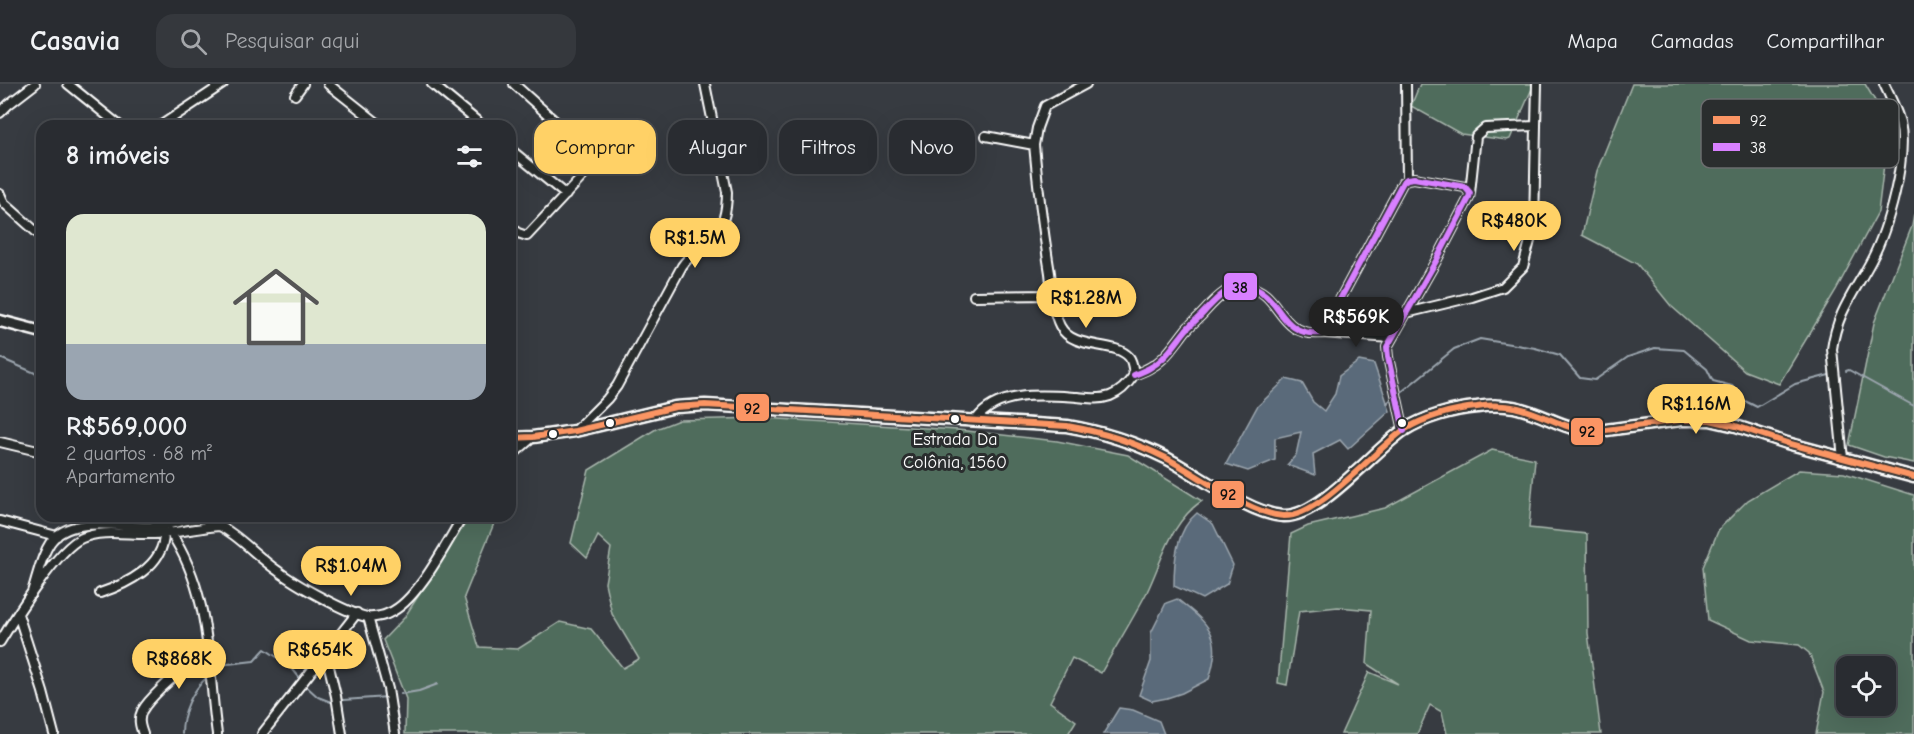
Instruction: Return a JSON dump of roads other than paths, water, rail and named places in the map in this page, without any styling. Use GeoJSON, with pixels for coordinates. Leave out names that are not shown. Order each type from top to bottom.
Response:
{"type":"FeatureCollection","features":[{"type":"Feature","properties":{"kind":"main road"},"geometry":{"type":"LineString","coordinates":[[0,321],[36,330]]}},
{"type":"Feature","properties":{"kind":"main road"},"geometry":{"type":"LineString","coordinates":[[516,438],[575,431],[675,407],[705,405],[1067,426],[1100,432],[1130,442],[1166,458],[1253,508],[1270,514],[1286,516],[1302,512],[1328,495],[1404,430],[1424,420],[1479,406],[1515,407],[1578,430],[1591,432],[1680,420],[1710,420],[1914,477]]}},
{"type":"Feature","properties":{"kind":"street"},"geometry":{"type":"LineString","coordinates":[[0,113],[35,84]]}},
{"type":"Feature","properties":{"kind":"street"},"geometry":{"type":"LineString","coordinates":[[69,84],[113,120]]}},
{"type":"Feature","properties":{"kind":"street"},"geometry":{"type":"LineString","coordinates":[[169,120],[223,84]]}},
{"type":"Feature","properties":{"kind":"street"},"geometry":{"type":"LineString","coordinates":[[295,95],[303,84]]}},
{"type":"Feature","properties":{"kind":"street"},"geometry":{"type":"LineString","coordinates":[[328,84],[373,120]]}},
{"type":"Feature","properties":{"kind":"street"},"geometry":{"type":"LineString","coordinates":[[432,84],[476,120]]}},
{"type":"Feature","properties":{"kind":"street"},"geometry":{"type":"LineString","coordinates":[[514,84],[554,120]]}},
{"type":"Feature","properties":{"kind":"street"},"geometry":{"type":"LineString","coordinates":[[575,431],[617,386],[682,266],[693,252],[713,237],[720,227],[727,207],[727,192],[705,84]]}},
{"type":"Feature","properties":{"kind":"street"},"geometry":{"type":"LineString","coordinates":[[1086,84],[1045,106],[1034,145],[1053,295],[1058,320],[1064,332],[1085,343],[1128,356],[1134,375]]}},
{"type":"Feature","properties":{"kind":"street"},"geometry":{"type":"LineString","coordinates":[[1322,333],[1407,178],[1406,84]]}},
{"type":"Feature","properties":{"kind":"street"},"geometry":{"type":"LineString","coordinates":[[1406,313],[1503,287],[1523,267],[1534,226],[1537,84]]}},
{"type":"Feature","properties":{"kind":"street"},"geometry":{"type":"LineString","coordinates":[[1884,84],[1891,99]]}},
{"type":"Feature","properties":{"kind":"street"},"geometry":{"type":"LineString","coordinates":[[1899,120],[1902,146],[1899,162]]}},
{"type":"Feature","properties":{"kind":"street"},"geometry":{"type":"LineString","coordinates":[[1404,430],[1387,347],[1469,198],[1476,136],[1485,128],[1536,126]]}},
{"type":"Feature","properties":{"kind":"street"},"geometry":{"type":"LineString","coordinates":[[986,136],[1034,145]]}},
{"type":"Feature","properties":{"kind":"street"},"geometry":{"type":"LineString","coordinates":[[516,153],[566,195]]}},
{"type":"Feature","properties":{"kind":"street"},"geometry":{"type":"LineString","coordinates":[[1843,459],[1832,349],[1834,333],[1839,316],[1882,238],[1890,211],[1898,168]]}},
{"type":"Feature","properties":{"kind":"street"},"geometry":{"type":"LineString","coordinates":[[516,231],[527,236],[585,174]]}},
{"type":"Feature","properties":{"kind":"street"},"geometry":{"type":"LineString","coordinates":[[1407,178],[1465,187],[1470,193]]}},
{"type":"Feature","properties":{"kind":"street"},"geometry":{"type":"LineString","coordinates":[[0,194],[4,203],[36,232]]}},
{"type":"Feature","properties":{"kind":"street"},"geometry":{"type":"LineString","coordinates":[[976,420],[990,406],[1008,399],[1050,397],[1094,399],[1112,396],[1123,388],[1134,375],[1148,370],[1162,359],[1214,300],[1226,291],[1240,287],[1249,287],[1259,291],[1296,330],[1314,334],[1391,338]]}},
{"type":"Feature","properties":{"kind":"street"},"geometry":{"type":"LineString","coordinates":[[974,296],[1053,295]]}},
{"type":"Feature","properties":{"kind":"street"},"geometry":{"type":"LineString","coordinates":[[516,452],[534,437]]}},
{"type":"Feature","properties":{"kind":"street"},"geometry":{"type":"LineString","coordinates":[[0,442],[36,451]]}},
{"type":"Feature","properties":{"kind":"street"},"geometry":{"type":"LineString","coordinates":[[0,521],[57,536]]}},
{"type":"Feature","properties":{"kind":"street"},"geometry":{"type":"LineString","coordinates":[[156,522],[159,526]]}},
{"type":"Feature","properties":{"kind":"street"},"geometry":{"type":"LineString","coordinates":[[31,595],[47,548],[57,536],[69,530],[83,525],[159,526],[181,522]]}},
{"type":"Feature","properties":{"kind":"street"},"geometry":{"type":"LineString","coordinates":[[213,522],[292,581],[368,617],[389,614],[402,605],[417,589],[459,522]]}},
{"type":"Feature","properties":{"kind":"street"},"geometry":{"type":"LineString","coordinates":[[0,642],[31,595],[65,549],[74,541],[98,534],[167,533],[219,526]]}},
{"type":"Feature","properties":{"kind":"street"},"geometry":{"type":"LineString","coordinates":[[100,593],[120,586],[146,568],[162,548],[167,533]]}},
{"type":"Feature","properties":{"kind":"street"},"geometry":{"type":"LineString","coordinates":[[167,533],[188,565],[201,602],[217,734]]}},
{"type":"Feature","properties":{"kind":"street"},"geometry":{"type":"LineString","coordinates":[[262,734],[357,613]]}},
{"type":"Feature","properties":{"kind":"street"},"geometry":{"type":"LineString","coordinates":[[18,614],[54,734]]}},
{"type":"Feature","properties":{"kind":"street"},"geometry":{"type":"LineString","coordinates":[[368,617],[388,689],[395,734]]}},
{"type":"Feature","properties":{"kind":"street"},"geometry":{"type":"LineString","coordinates":[[143,734],[140,719],[142,711],[180,672],[208,648]]}},
{"type":"Feature","properties":{"kind":"street"},"geometry":{"type":"LineString","coordinates":[[326,654],[342,734]]}},
{"type":"Feature","properties":{"kind":"water"},"geometry":{"type":"Polygon","coordinates":[[[1359,361],[1374,364],[1390,411],[1348,449],[1340,440],[1313,454],[1315,475],[1287,465],[1296,455],[1301,432],[1275,438],[1275,460],[1248,471],[1226,464],[1257,407],[1286,379],[1302,383],[1313,402],[1324,411],[1335,394],[1339,376],[1359,361]]]}},
{"type":"Feature","properties":{"kind":"water"},"geometry":{"type":"Polygon","coordinates":[[[1197,513],[1213,524],[1233,565],[1227,584],[1202,599],[1174,586],[1180,537],[1197,513]]]}},
{"type":"Feature","properties":{"kind":"water"},"geometry":{"type":"Polygon","coordinates":[[[1177,599],[1198,616],[1211,632],[1215,652],[1213,664],[1209,679],[1182,693],[1152,701],[1139,695],[1151,661],[1151,633],[1166,603],[1177,599]]]}},
{"type":"Feature","properties":{"kind":"water"},"geometry":{"type":"Polygon","coordinates":[[[1119,708],[1133,710],[1159,721],[1164,734],[1103,734],[1119,708]]]}},
{"type":"Feature","properties":{"kind":"waterway"},"geometry":{"type":"LineString","coordinates":[[1399,394],[1454,349],[1480,339],[1535,348],[1560,355],[1580,378],[1595,380],[1628,357],[1655,348],[1684,350],[1707,369],[1713,381],[1732,386],[1745,401],[1757,407],[1795,384],[1833,374]]}},
{"type":"Feature","properties":{"kind":"waterway"},"geometry":{"type":"LineString","coordinates":[[0,358],[36,373]]}},
{"type":"Feature","properties":{"kind":"waterway"},"geometry":{"type":"LineString","coordinates":[[1846,371],[1849,370],[1914,406]]}},
{"type":"Feature","properties":{"kind":"waterway"},"geometry":{"type":"LineString","coordinates":[[1387,403],[1394,397]]}},
{"type":"Feature","properties":{"kind":"waterway"},"geometry":{"type":"LineString","coordinates":[[219,665],[254,661],[265,649],[290,666],[299,677]]}},
{"type":"Feature","properties":{"kind":"waterway"},"geometry":{"type":"LineString","coordinates":[[182,734],[189,702],[197,688],[208,676]]}},
{"type":"Feature","properties":{"kind":"waterway"},"geometry":{"type":"LineString","coordinates":[[401,694],[419,691],[438,684]]}},
{"type":"Feature","properties":{"kind":"waterway"},"geometry":{"type":"LineString","coordinates":[[307,687],[318,697],[331,702]]}},
{"type":"Feature","properties":{"kind":"waterway"},"geometry":{"type":"LineString","coordinates":[[343,700],[388,697]]}},
{"type":"Feature","properties":{"kind":"place","name":"Estrada Da Colônia, 1560"},"geometry":{"type":"Point","coordinates":[955,419]}}]}
